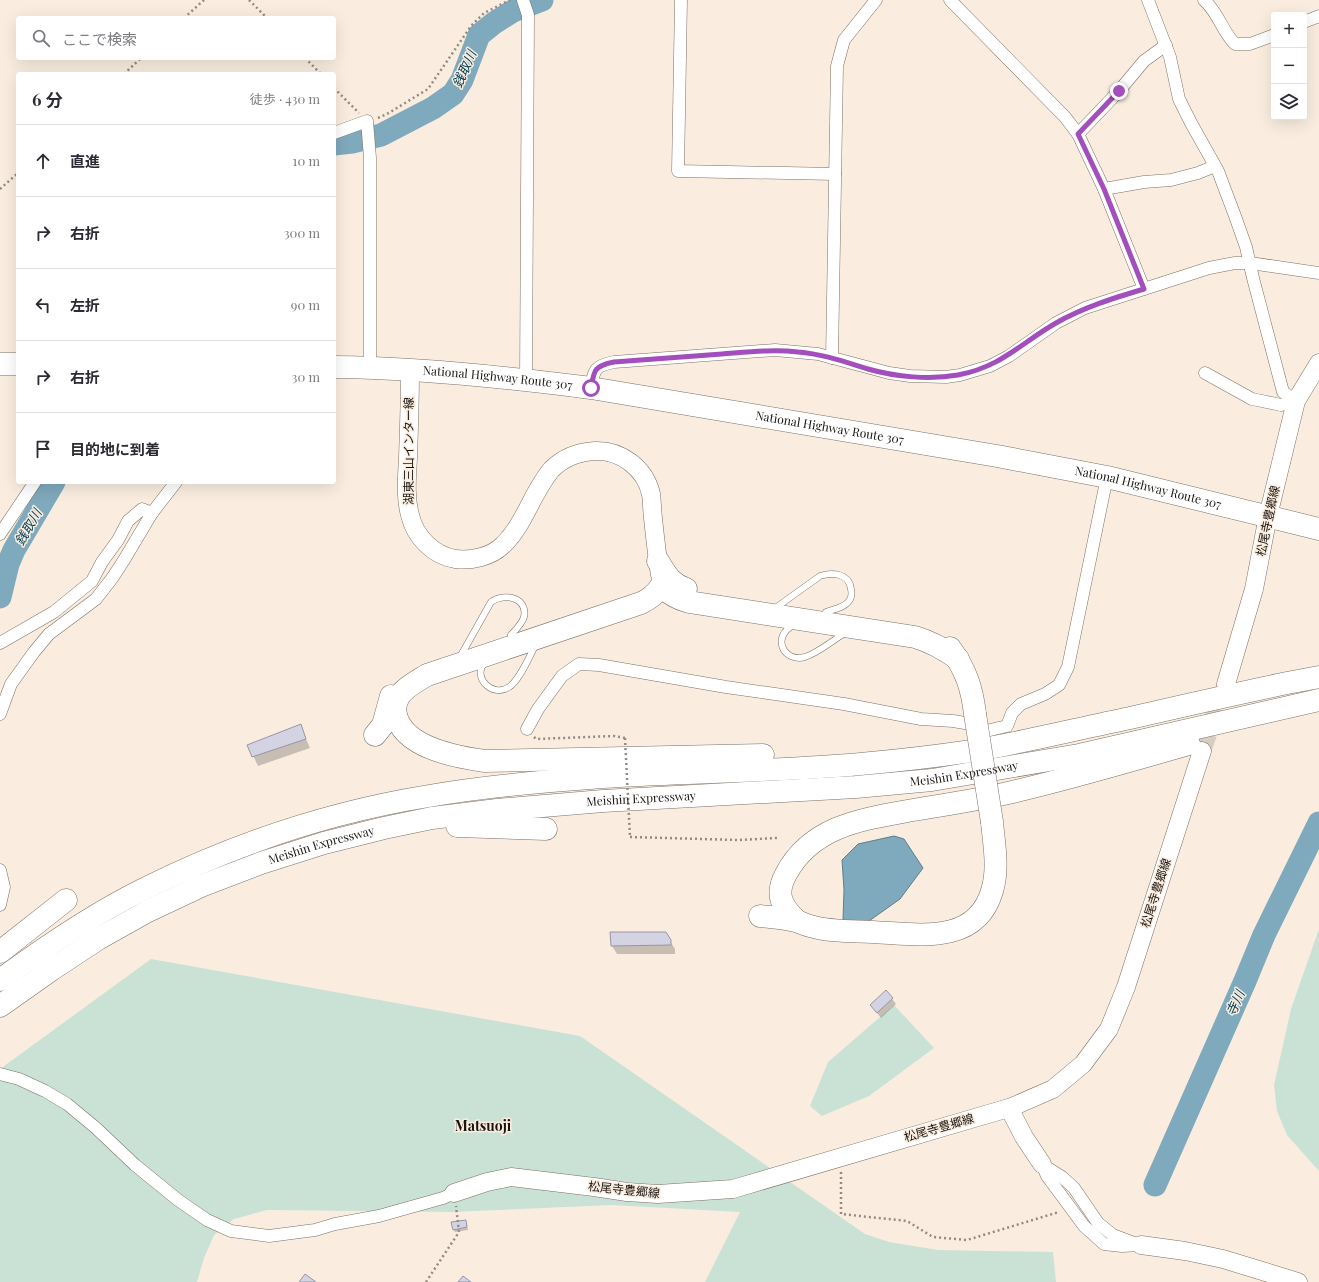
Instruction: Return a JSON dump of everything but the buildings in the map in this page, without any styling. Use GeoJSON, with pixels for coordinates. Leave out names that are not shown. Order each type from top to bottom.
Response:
{"type":"FeatureCollection","features":[{"type":"Feature","properties":{"kind":"highway"},"geometry":{"type":"LineString","coordinates":[[0,364],[16,364]]}},
{"type":"Feature","properties":{"kind":"highway","name":"National Highway Route 307"},"geometry":{"type":"LineString","coordinates":[[336,367],[410,370],[526,380],[591,388],[997,456],[1107,477],[1319,529]]}},
{"type":"Feature","properties":{"kind":"highway"},"geometry":{"type":"LineString","coordinates":[[658,561],[667,577],[677,586],[690,591],[773,609],[805,620],[857,624],[930,641],[945,649],[958,659]]}},
{"type":"Feature","properties":{"kind":"highway"},"geometry":{"type":"LineString","coordinates":[[658,561],[646,583],[637,592],[511,635],[460,658],[406,688],[396,703],[395,711],[398,720],[407,735],[441,752],[462,758],[485,761],[813,754],[932,756]]}},
{"type":"Feature","properties":{"kind":"highway"},"geometry":{"type":"LineString","coordinates":[[375,735],[383,725],[392,694],[406,675],[413,670],[425,664],[493,652],[541,633],[641,603],[649,599],[661,586],[668,593],[678,599],[690,602],[826,612],[895,622],[928,631],[947,644],[958,659],[968,678],[973,698],[992,822],[996,870],[992,891],[984,909],[972,923],[958,930],[943,934],[924,935],[826,929],[809,926],[797,921],[760,916]]}},
{"type":"Feature","properties":{"kind":"highway","name":"Meishin Expressway"},"geometry":{"type":"LineString","coordinates":[[0,980],[40,951],[88,920],[139,891],[192,866],[254,842],[320,821],[381,805],[429,796],[495,787],[603,777],[811,768],[972,751],[1067,732],[1319,677]]}},
{"type":"Feature","properties":{"kind":"highway"},"geometry":{"type":"LineString","coordinates":[[797,921],[787,912],[782,903],[780,893],[785,876],[800,852],[812,842],[846,824],[962,802],[1059,780],[1228,734],[1319,701]]}},
{"type":"Feature","properties":{"kind":"highway","name":"Meishin Expressway"},"geometry":{"type":"LineString","coordinates":[[0,1006],[98,939],[201,886],[261,863],[324,843],[384,828],[432,818],[497,810],[604,801],[856,787],[932,780],[1079,755],[1319,701]]}},
{"type":"Feature","properties":{"kind":"highway"},"geometry":{"type":"LineString","coordinates":[[384,828],[473,826],[546,829]]}},
{"type":"Feature","properties":{"kind":"highway"},"geometry":{"type":"LineString","coordinates":[[0,952],[66,900]]}},
{"type":"Feature","properties":{"kind":"main road","name":"湖東三山インター線"},"geometry":{"type":"LineString","coordinates":[[410,370],[406,495],[410,516],[418,534],[430,549],[445,557],[462,560],[479,558],[492,552],[502,546],[514,533],[541,482],[553,468],[567,457],[585,451],[601,451],[618,455],[634,464],[644,478],[651,493],[661,586]]}},
{"type":"Feature","properties":{"kind":"main road","name":"松尾寺豊郷線"},"geometry":{"type":"LineString","coordinates":[[1226,684],[1254,589],[1268,516],[1296,401],[1316,370]]}},
{"type":"Feature","properties":{"kind":"main road","name":"松尾寺豊郷線"},"geometry":{"type":"LineString","coordinates":[[454,1193],[487,1182],[512,1177],[627,1192],[658,1194],[733,1189],[1008,1108],[1053,1090],[1083,1064],[1109,1029],[1126,987],[1202,751]]}},
{"type":"Feature","properties":{"kind":"main road"},"geometry":{"type":"LineString","coordinates":[[1008,1108],[1024,1137],[1042,1164]]}},
{"type":"Feature","properties":{"kind":"main road"},"geometry":{"type":"LineString","coordinates":[[1141,1245],[1185,1251],[1223,1259],[1298,1282]]}},
{"type":"Feature","properties":{"kind":"street"},"geometry":{"type":"LineString","coordinates":[[523,0],[528,15],[526,380]]}},
{"type":"Feature","properties":{"kind":"street"},"geometry":{"type":"LineString","coordinates":[[681,0],[678,171],[836,174]]}},
{"type":"Feature","properties":{"kind":"street"},"geometry":{"type":"LineString","coordinates":[[832,358],[837,66],[844,40],[876,0]]}},
{"type":"Feature","properties":{"kind":"street"},"geometry":{"type":"LineString","coordinates":[[950,0],[1065,117],[1078,134],[1104,189],[1144,289]]}},
{"type":"Feature","properties":{"kind":"street"},"geometry":{"type":"LineString","coordinates":[[1148,0],[1170,57],[1180,99],[1190,123],[1216,166],[1246,247],[1282,392],[1296,401]]}},
{"type":"Feature","properties":{"kind":"street"},"geometry":{"type":"LineString","coordinates":[[1204,0],[1218,17],[1228,36],[1235,44],[1250,44],[1271,36]]}},
{"type":"Feature","properties":{"kind":"street"},"geometry":{"type":"LineString","coordinates":[[1307,21],[1319,16]]}},
{"type":"Feature","properties":{"kind":"street"},"geometry":{"type":"LineString","coordinates":[[1078,134],[1119,91],[1144,61],[1166,45]]}},
{"type":"Feature","properties":{"kind":"street"},"geometry":{"type":"LineString","coordinates":[[336,132],[367,121],[370,158],[370,368]]}},
{"type":"Feature","properties":{"kind":"street"},"geometry":{"type":"LineString","coordinates":[[1104,189],[1144,182],[1171,180],[1198,173],[1216,166]]}},
{"type":"Feature","properties":{"kind":"street"},"geometry":{"type":"LineString","coordinates":[[591,388],[594,372],[602,364],[775,350],[818,354],[869,369],[896,374],[946,377],[990,366],[1056,323],[1085,308],[1209,268],[1235,263],[1250,263],[1319,273]]}},
{"type":"Feature","properties":{"kind":"street"},"geometry":{"type":"LineString","coordinates":[[1205,373],[1252,399],[1281,406],[1296,401]]}},
{"type":"Feature","properties":{"kind":"street"},"geometry":{"type":"LineString","coordinates":[[527,729],[538,709],[562,676],[579,664],[599,665],[726,687],[844,704],[921,719],[953,721],[971,724],[986,731],[1007,726],[1012,713],[1021,704],[1045,694],[1059,685],[1068,667],[1107,477]]}},
{"type":"Feature","properties":{"kind":"street"},"geometry":{"type":"LineString","coordinates":[[0,534],[34,484]]}},
{"type":"Feature","properties":{"kind":"street"},"geometry":{"type":"LineString","coordinates":[[0,714],[11,684],[34,652],[49,634],[96,599],[120,566],[152,513],[174,484]]}},
{"type":"Feature","properties":{"kind":"street"},"geometry":{"type":"LineString","coordinates":[[0,643],[54,612],[92,581],[102,562],[118,540],[128,521],[142,509],[152,513]]}},
{"type":"Feature","properties":{"kind":"street"},"geometry":{"type":"LineString","coordinates":[[0,870],[4,887],[0,905]]}},
{"type":"Feature","properties":{"kind":"street"},"geometry":{"type":"LineString","coordinates":[[0,1074],[19,1079],[45,1091],[67,1104],[178,1200],[207,1220],[231,1231],[270,1236],[315,1230],[335,1224],[379,1216],[443,1198],[454,1193]]}},
{"type":"Feature","properties":{"kind":"street"},"geometry":{"type":"LineString","coordinates":[[1042,1164],[1047,1176],[1084,1226],[1104,1244],[1122,1246],[1141,1245]]}},
{"type":"Feature","properties":{"kind":"street"},"geometry":{"type":"LineString","coordinates":[[1042,1164],[1062,1177],[1074,1188],[1098,1223],[1114,1235],[1141,1245]]}},
{"type":"Feature","properties":{"kind":"lane"},"geometry":{"type":"LineString","coordinates":[[773,609],[820,576],[835,574],[842,576],[848,580],[851,587],[852,596],[843,606],[826,612]]}},
{"type":"Feature","properties":{"kind":"lane"},"geometry":{"type":"LineString","coordinates":[[460,658],[492,602],[496,598],[504,596],[510,597],[521,604],[524,608],[525,615],[522,622],[511,635]]}},
{"type":"Feature","properties":{"kind":"lane"},"geometry":{"type":"LineString","coordinates":[[805,620],[787,628],[783,633],[781,641],[783,648],[787,654],[795,658],[804,658],[811,655],[857,624]]}},
{"type":"Feature","properties":{"kind":"lane"},"geometry":{"type":"LineString","coordinates":[[493,652],[482,667],[480,673],[482,680],[487,687],[495,690],[502,690],[509,687],[519,675],[541,633]]}},
{"type":"Feature","properties":{"kind":"path"},"geometry":{"type":"LineString","coordinates":[[186,16],[204,0]]}},
{"type":"Feature","properties":{"kind":"path"},"geometry":{"type":"LineString","coordinates":[[249,0],[264,16]]}},
{"type":"Feature","properties":{"kind":"path"},"geometry":{"type":"LineString","coordinates":[[336,90],[367,121],[387,114],[428,89],[472,26],[484,13],[510,0]]}},
{"type":"Feature","properties":{"kind":"path"},"geometry":{"type":"LineString","coordinates":[[126,72],[139,60]]}},
{"type":"Feature","properties":{"kind":"path"},"geometry":{"type":"LineString","coordinates":[[307,60],[319,72]]}},
{"type":"Feature","properties":{"kind":"path"},"geometry":{"type":"LineString","coordinates":[[0,189],[16,175]]}},
{"type":"Feature","properties":{"kind":"path"},"geometry":{"type":"LineString","coordinates":[[527,729],[536,739],[614,736],[625,738],[630,837],[738,840],[777,838]]}},
{"type":"Feature","properties":{"kind":"path"},"geometry":{"type":"LineString","coordinates":[[841,1157],[841,1214],[907,1222],[933,1237],[967,1240],[1071,1209]]}},
{"type":"Feature","properties":{"kind":"path"},"geometry":{"type":"LineString","coordinates":[[426,1282],[459,1232],[454,1193]]}},
{"type":"Feature","properties":{"kind":"green space"},"geometry":{"type":"Polygon","coordinates":[[[1319,929],[1319,1171],[1287,1135],[1277,1111],[1274,1085],[1291,1009],[1319,929]]]}},
{"type":"Feature","properties":{"kind":"green space"},"geometry":{"type":"Polygon","coordinates":[[[151,959],[580,1036],[865,1234],[889,1242],[938,1250],[1053,1252],[1056,1282],[705,1282],[740,1212],[612,1205],[451,1212],[267,1210],[234,1219],[214,1235],[204,1258],[197,1282],[0,1282],[0,1069],[151,959]]]}},
{"type":"Feature","properties":{"kind":"green space"},"geometry":{"type":"Polygon","coordinates":[[[894,1005],[934,1048],[869,1096],[822,1116],[810,1106],[828,1062],[894,1005]]]}},
{"type":"Feature","properties":{"kind":"water"},"geometry":{"type":"Polygon","coordinates":[[[894,836],[904,839],[923,868],[900,899],[869,921],[852,928],[843,920],[844,890],[842,860],[858,844],[894,836]]]}},
{"type":"Feature","properties":{"kind":"waterway","name":"銭取川"},"geometry":{"type":"LineString","coordinates":[[336,144],[352,142],[381,135],[433,108],[453,94],[462,80],[479,35],[513,11],[542,0]]}},
{"type":"Feature","properties":{"kind":"waterway","name":"銭取川"},"geometry":{"type":"LineString","coordinates":[[0,597],[8,564],[14,550],[53,484]]}},
{"type":"Feature","properties":{"kind":"waterway","name":"寺川"},"geometry":{"type":"LineString","coordinates":[[1155,1185],[1264,935],[1319,823]]}},
{"type":"Feature","properties":{"kind":"tunnel"},"geometry":{"type":"LineString","coordinates":[[1202,751],[1225,687]]}},
{"type":"Feature","properties":{"kind":"district","name":"Matsuoji"},"geometry":{"type":"Point","coordinates":[483,1126]}},
{"type":"Feature","properties":{"kind":"route"},"geometry":{"type":"LineString","coordinates":[[591,388],[594,372],[602,364],[775,350],[818,354],[869,369],[889,373],[910,376],[946,377],[975,371],[990,366],[1008,356],[1056,323],[1085,308],[1144,289],[1104,189],[1078,134],[1119,91]]}}]}
